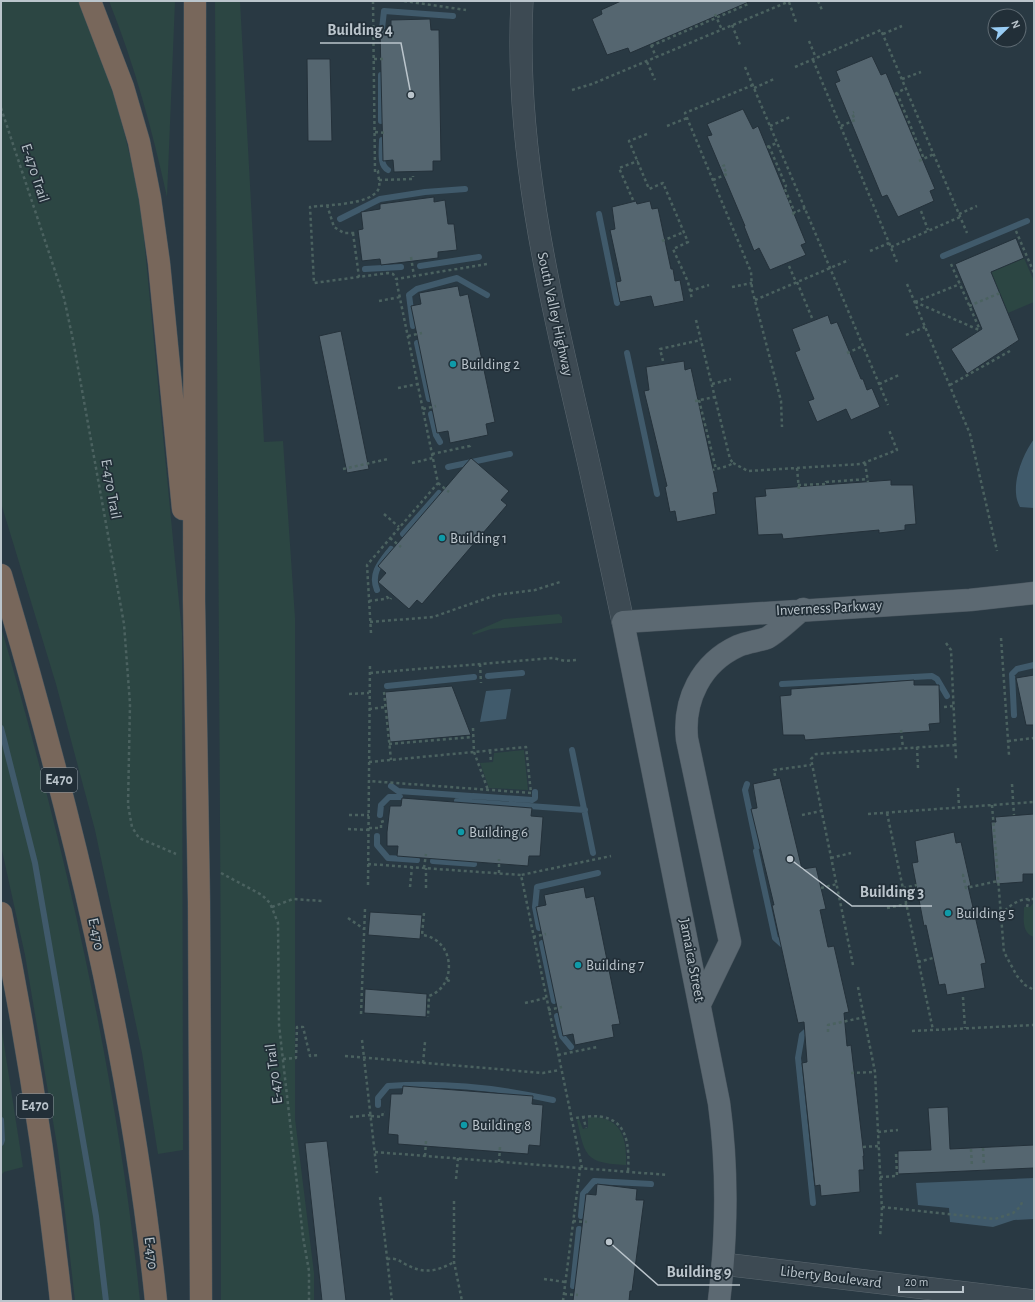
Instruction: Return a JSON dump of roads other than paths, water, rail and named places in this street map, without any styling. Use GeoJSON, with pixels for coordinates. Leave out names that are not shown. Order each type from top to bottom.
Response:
{"type":"FeatureCollection","features":[{"type":"Feature","properties":{"kind":"highway"},"geometry":{"type":"LineString","coordinates":[[90,1],[123,87],[139,142],[150,198],[158,256],[179,479],[194,600]]}},
{"type":"Feature","properties":{"kind":"highway"},"geometry":{"type":"LineString","coordinates":[[195,1],[194,600],[199,910],[200,1301]]}},
{"type":"Feature","properties":{"kind":"highway","name":"E-470"},"geometry":{"type":"LineString","coordinates":[[1,575],[44,724],[94,924],[111,1008],[134,1139],[152,1258],[156,1301]]}},
{"type":"Feature","properties":{"kind":"highway","name":"E470"},"geometry":{"type":"LineString","coordinates":[[1,913],[31,1079],[61,1301]]}},
{"type":"Feature","properties":{"kind":"main road","name":"Inverness Parkway"},"geometry":{"type":"LineString","coordinates":[[623,622],[803,609],[970,600],[1034,593]]}},
{"type":"Feature","properties":{"kind":"main road"},"geometry":{"type":"LineString","coordinates":[[700,1004],[730,942],[687,739],[686,723],[688,705],[700,680],[716,660],[737,646],[766,638],[803,609]]}},
{"type":"Feature","properties":{"kind":"main road","name":"Jamaica Street"},"geometry":{"type":"LineString","coordinates":[[623,622],[717,1086],[723,1135],[726,1215],[719,1301]]}},
{"type":"Feature","properties":{"kind":"street","name":"South Valley Highway"},"geometry":{"type":"LineString","coordinates":[[522,1],[522,88],[534,203],[560,340],[623,622]]}},
{"type":"Feature","properties":{"kind":"street","name":"Liberty Boulevard"},"geometry":{"type":"LineString","coordinates":[[723,1264],[1034,1301]]}},
{"type":"Feature","properties":{"kind":"water"},"geometry":{"type":"Polygon","coordinates":[[[1034,439],[1034,508],[1020,507],[1017,499],[1016,481],[1021,463],[1034,439]]]}},
{"type":"Feature","properties":{"kind":"water"},"geometry":{"type":"Polygon","coordinates":[[[511,689],[506,719],[480,722],[486,691],[511,689]]]}},
{"type":"Feature","properties":{"kind":"water"},"geometry":{"type":"Polygon","coordinates":[[[1034,1178],[1034,1219],[1014,1220],[993,1227],[950,1222],[949,1208],[918,1205],[916,1183],[1034,1178]]]}},
{"type":"Feature","properties":{"kind":"waterway"},"geometry":{"type":"LineString","coordinates":[[382,29],[384,11],[453,16]]}},
{"type":"Feature","properties":{"kind":"waterway"},"geometry":{"type":"LineString","coordinates":[[381,75],[381,121]]}},
{"type":"Feature","properties":{"kind":"waterway"},"geometry":{"type":"LineString","coordinates":[[382,140],[382,161],[383,165],[388,170]]}},
{"type":"Feature","properties":{"kind":"waterway"},"geometry":{"type":"LineString","coordinates":[[340,219],[380,199],[425,192],[465,189]]}},
{"type":"Feature","properties":{"kind":"waterway"},"geometry":{"type":"LineString","coordinates":[[599,214],[617,303]]}},
{"type":"Feature","properties":{"kind":"waterway"},"geometry":{"type":"LineString","coordinates":[[943,256],[1027,221]]}},
{"type":"Feature","properties":{"kind":"waterway"},"geometry":{"type":"LineString","coordinates":[[420,266],[479,257]]}},
{"type":"Feature","properties":{"kind":"waterway"},"geometry":{"type":"LineString","coordinates":[[365,269],[401,267]]}},
{"type":"Feature","properties":{"kind":"waterway"},"geometry":{"type":"LineString","coordinates":[[413,326],[409,295],[417,289],[457,278],[487,295]]}},
{"type":"Feature","properties":{"kind":"waterway"},"geometry":{"type":"LineString","coordinates":[[417,343],[429,399]]}},
{"type":"Feature","properties":{"kind":"waterway"},"geometry":{"type":"LineString","coordinates":[[627,353],[657,494]]}},
{"type":"Feature","properties":{"kind":"waterway"},"geometry":{"type":"LineString","coordinates":[[431,414],[436,435],[440,442]]}},
{"type":"Feature","properties":{"kind":"waterway"},"geometry":{"type":"LineString","coordinates":[[448,467],[510,454]]}},
{"type":"Feature","properties":{"kind":"waterway"},"geometry":{"type":"LineString","coordinates":[[403,534],[439,493]]}},
{"type":"Feature","properties":{"kind":"waterway"},"geometry":{"type":"LineString","coordinates":[[377,590],[375,584],[376,573],[380,563],[391,549]]}},
{"type":"Feature","properties":{"kind":"waterway"},"geometry":{"type":"LineString","coordinates":[[1014,715],[1012,674],[1017,669],[1034,665]]}},
{"type":"Feature","properties":{"kind":"waterway"},"geometry":{"type":"LineString","coordinates":[[488,676],[522,673]]}},
{"type":"Feature","properties":{"kind":"waterway"},"geometry":{"type":"LineString","coordinates":[[782,684],[932,676],[937,679],[947,696]]}},
{"type":"Feature","properties":{"kind":"waterway"},"geometry":{"type":"LineString","coordinates":[[387,686],[474,677]]}},
{"type":"Feature","properties":{"kind":"waterway"},"geometry":{"type":"LineString","coordinates":[[1,728],[35,863],[96,1216],[106,1301]]}},
{"type":"Feature","properties":{"kind":"waterway"},"geometry":{"type":"LineString","coordinates":[[572,750],[593,853]]}},
{"type":"Feature","properties":{"kind":"waterway"},"geometry":{"type":"LineString","coordinates":[[747,784],[745,790],[757,847]]}},
{"type":"Feature","properties":{"kind":"waterway"},"geometry":{"type":"LineString","coordinates":[[391,786],[398,791],[471,796]]}},
{"type":"Feature","properties":{"kind":"waterway"},"geometry":{"type":"LineString","coordinates":[[473,796],[532,800],[535,798],[535,792]]}},
{"type":"Feature","properties":{"kind":"waterway"},"geometry":{"type":"LineString","coordinates":[[380,815],[381,805],[389,797],[400,797]]}},
{"type":"Feature","properties":{"kind":"waterway"},"geometry":{"type":"LineString","coordinates":[[457,801],[585,810]]}},
{"type":"Feature","properties":{"kind":"waterway"},"geometry":{"type":"LineString","coordinates":[[377,836],[377,845],[388,858],[417,860]]}},
{"type":"Feature","properties":{"kind":"waterway"},"geometry":{"type":"LineString","coordinates":[[756,851],[775,938],[786,948]]}},
{"type":"Feature","properties":{"kind":"waterway"},"geometry":{"type":"LineString","coordinates":[[433,861],[474,864]]}},
{"type":"Feature","properties":{"kind":"waterway"},"geometry":{"type":"LineString","coordinates":[[539,928],[535,907],[537,887],[598,873]]}},
{"type":"Feature","properties":{"kind":"waterway"},"geometry":{"type":"LineString","coordinates":[[542,943],[554,1001]]}},
{"type":"Feature","properties":{"kind":"waterway"},"geometry":{"type":"LineString","coordinates":[[557,1016],[562,1036],[571,1047]]}},
{"type":"Feature","properties":{"kind":"waterway"},"geometry":{"type":"LineString","coordinates":[[811,1027],[802,1035],[798,1058],[813,1203]]}},
{"type":"Feature","properties":{"kind":"waterway"},"geometry":{"type":"LineString","coordinates":[[378,1105],[378,1098],[388,1086],[409,1085],[492,1089],[553,1100]]}},
{"type":"Feature","properties":{"kind":"waterway"},"geometry":{"type":"LineString","coordinates":[[1,1120],[1,1143]]}},
{"type":"Feature","properties":{"kind":"waterway"},"geometry":{"type":"LineString","coordinates":[[581,1216],[583,1194],[594,1181],[651,1184]]}},
{"type":"Feature","properties":{"kind":"waterway"},"geometry":{"type":"LineString","coordinates":[[573,1286],[579,1229]]}},
{"type":"Feature","properties":{"kind":"place","name":"Building 4"},"geometry":{"type":"Point","coordinates":[411,95]}},
{"type":"Feature","properties":{"kind":"place","name":"Building 2"},"geometry":{"type":"Point","coordinates":[453,364]}},
{"type":"Feature","properties":{"kind":"place","name":"Building 1"},"geometry":{"type":"Point","coordinates":[442,538]}},
{"type":"Feature","properties":{"kind":"place","name":"Building 6"},"geometry":{"type":"Point","coordinates":[461,832]}},
{"type":"Feature","properties":{"kind":"place","name":"Building 3"},"geometry":{"type":"Point","coordinates":[790,859]}},
{"type":"Feature","properties":{"kind":"place","name":"Building 5"},"geometry":{"type":"Point","coordinates":[948,913]}},
{"type":"Feature","properties":{"kind":"place","name":"Building 7"},"geometry":{"type":"Point","coordinates":[578,965]}},
{"type":"Feature","properties":{"kind":"place","name":"Building 8"},"geometry":{"type":"Point","coordinates":[464,1125]}},
{"type":"Feature","properties":{"kind":"place","name":"Building 9"},"geometry":{"type":"Point","coordinates":[609,1242]}}]}
